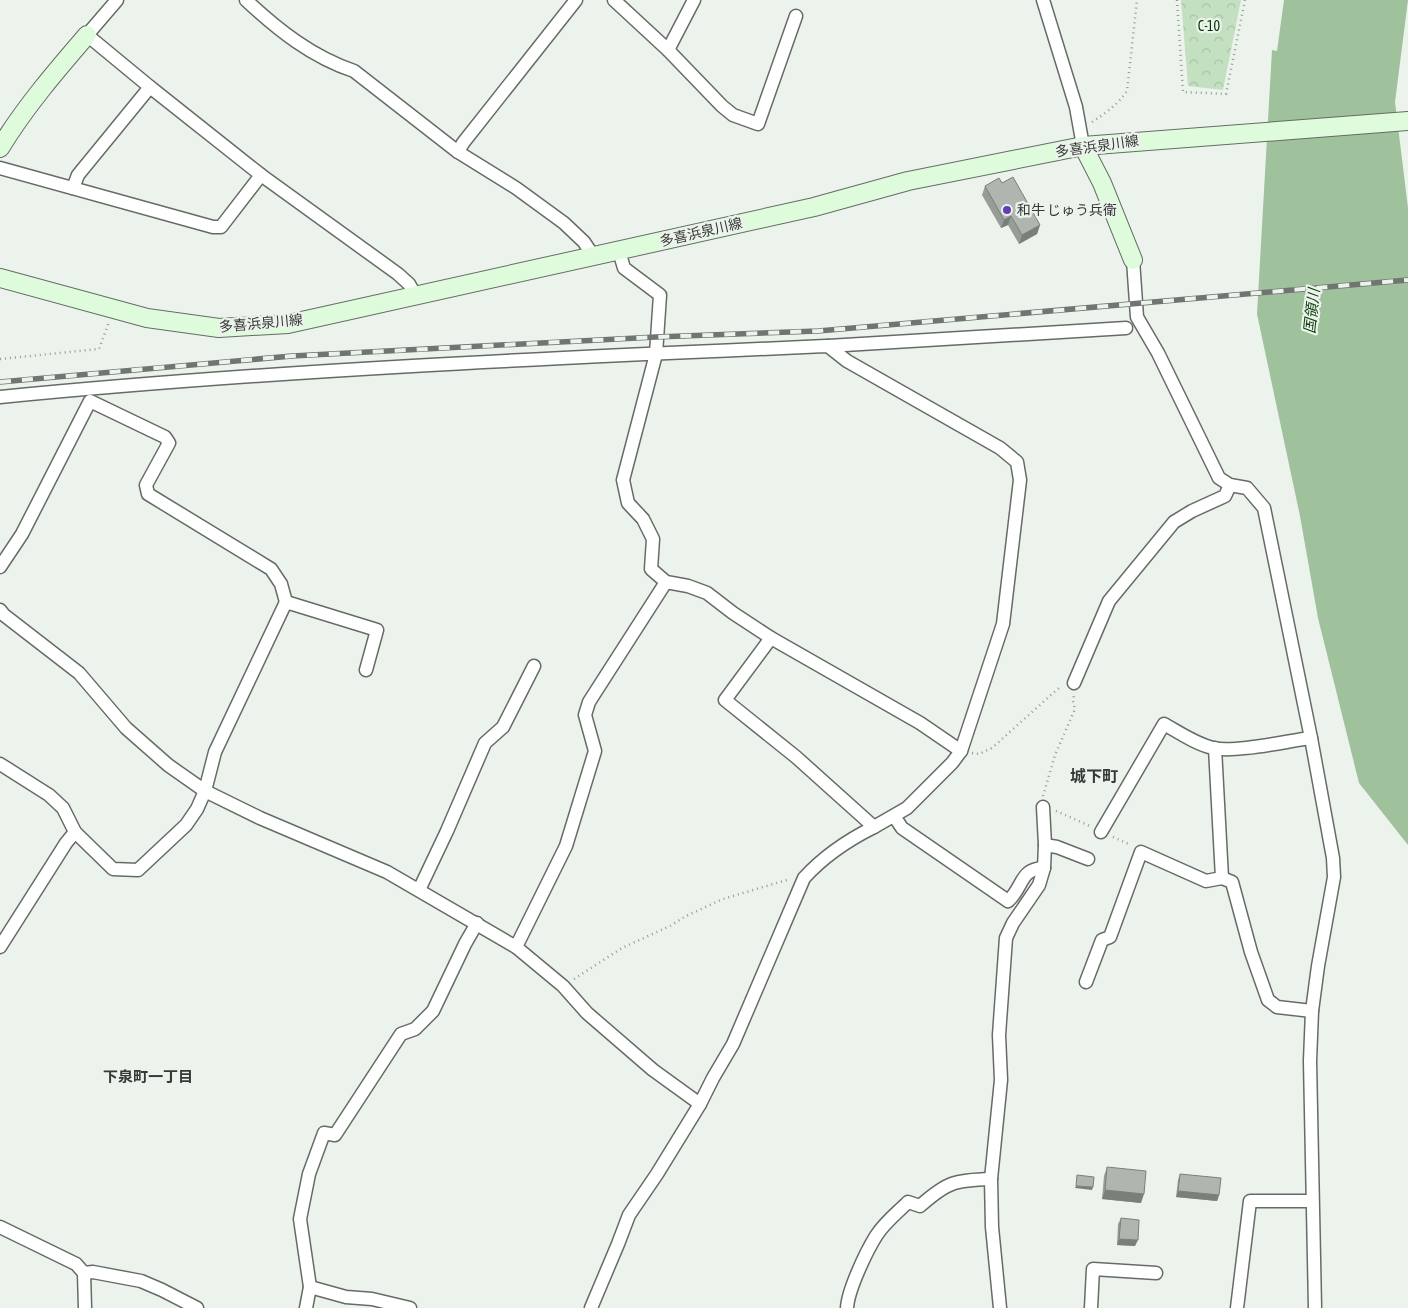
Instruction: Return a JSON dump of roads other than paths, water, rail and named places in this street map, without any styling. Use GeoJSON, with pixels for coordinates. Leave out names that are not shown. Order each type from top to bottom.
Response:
{"type":"FeatureCollection","features":[{"type":"Feature","properties":{"kind":"main road"},"geometry":{"type":"LineString","coordinates":[[0,148],[39,91],[88,35]]}},
{"type":"Feature","properties":{"kind":"main road","name":"多喜浜泉川線"},"geometry":{"type":"LineString","coordinates":[[0,278],[147,318],[219,328],[288,324],[814,207],[908,181],[1083,146],[1408,120]]}},
{"type":"Feature","properties":{"kind":"main road"},"geometry":{"type":"LineString","coordinates":[[1083,146],[1102,183],[1133,260]]}},
{"type":"Feature","properties":{"kind":"street"},"geometry":{"type":"LineString","coordinates":[[117,0],[88,35],[150,87],[262,175],[398,274],[409,284],[416,296]]}},
{"type":"Feature","properties":{"kind":"street"},"geometry":{"type":"LineString","coordinates":[[246,0],[273,25],[298,43],[334,65],[354,72],[458,152],[516,188],[564,223],[584,242],[594,257]]}},
{"type":"Feature","properties":{"kind":"street"},"geometry":{"type":"LineString","coordinates":[[458,152],[463,143],[576,0]]}},
{"type":"Feature","properties":{"kind":"street"},"geometry":{"type":"LineString","coordinates":[[614,0],[668,50],[722,106],[733,114],[758,124],[796,16]]}},
{"type":"Feature","properties":{"kind":"street"},"geometry":{"type":"LineString","coordinates":[[668,50],[694,0]]}},
{"type":"Feature","properties":{"kind":"street"},"geometry":{"type":"LineString","coordinates":[[1043,0],[1081,126],[1083,146]]}},
{"type":"Feature","properties":{"kind":"street"},"geometry":{"type":"LineString","coordinates":[[73,188],[78,175],[150,87]]}},
{"type":"Feature","properties":{"kind":"street"},"geometry":{"type":"LineString","coordinates":[[0,168],[213,227],[221,227],[262,175]]}},
{"type":"Feature","properties":{"kind":"street"},"geometry":{"type":"LineString","coordinates":[[619,251],[624,268],[660,295],[656,354],[623,480],[628,503],[643,519],[653,538],[651,569],[666,582],[688,586],[707,593],[771,638],[920,723],[961,751]]}},
{"type":"Feature","properties":{"kind":"street"},"geometry":{"type":"LineString","coordinates":[[1133,260],[1137,317],[1158,353],[1219,478],[1230,484],[1247,488],[1264,508],[1311,738],[1333,858],[1334,877],[1312,1010],[1310,1061],[1315,1308]]}},
{"type":"Feature","properties":{"kind":"street"},"geometry":{"type":"LineString","coordinates":[[0,397],[235,376],[828,346],[1126,328]]}},
{"type":"Feature","properties":{"kind":"street"},"geometry":{"type":"LineString","coordinates":[[590,1308],[618,1244],[628,1215],[657,1174],[700,1104],[733,1044],[804,878],[852,837],[907,808],[952,763],[961,751],[1003,624],[1020,480],[1017,462],[1000,448],[847,361],[828,346]]}},
{"type":"Feature","properties":{"kind":"street"},"geometry":{"type":"LineString","coordinates":[[0,567],[22,534],[97,388]]}},
{"type":"Feature","properties":{"kind":"street"},"geometry":{"type":"LineString","coordinates":[[0,764],[49,795],[63,808],[75,832],[113,870],[138,870],[186,825],[197,809],[205,791],[215,752],[286,602],[281,584],[271,569],[148,494],[146,485],[169,443],[165,437],[90,401]]}},
{"type":"Feature","properties":{"kind":"street"},"geometry":{"type":"LineString","coordinates":[[1074,683],[1108,601],[1174,522],[1192,511],[1225,496],[1230,484]]}},
{"type":"Feature","properties":{"kind":"street"},"geometry":{"type":"LineString","coordinates":[[516,947],[566,846],[595,751],[585,715],[589,702],[666,582]]}},
{"type":"Feature","properties":{"kind":"street"},"geometry":{"type":"LineString","coordinates":[[286,602],[377,630],[366,670]]}},
{"type":"Feature","properties":{"kind":"street"},"geometry":{"type":"LineString","coordinates":[[0,610],[79,673],[126,728],[168,765],[205,791],[260,818],[387,872],[516,947],[563,986],[587,1013],[653,1070],[700,1104]]}},
{"type":"Feature","properties":{"kind":"street"},"geometry":{"type":"LineString","coordinates":[[771,638],[725,700],[796,757],[874,826]]}},
{"type":"Feature","properties":{"kind":"street"},"geometry":{"type":"LineString","coordinates":[[419,890],[485,743],[504,727],[534,666]]}},
{"type":"Feature","properties":{"kind":"street"},"geometry":{"type":"LineString","coordinates":[[1101,832],[1164,724],[1198,743],[1215,748],[1233,749],[1311,738]]}},
{"type":"Feature","properties":{"kind":"street"},"geometry":{"type":"LineString","coordinates":[[1215,748],[1222,878]]}},
{"type":"Feature","properties":{"kind":"street"},"geometry":{"type":"LineString","coordinates":[[1000,1308],[992,1227],[991,1179],[1001,1080],[999,1035],[1006,938],[1013,923],[1038,885],[1044,868],[1043,807]]}},
{"type":"Feature","properties":{"kind":"street"},"geometry":{"type":"LineString","coordinates":[[894,816],[902,828],[1008,901],[1016,894],[1026,874],[1034,868],[1044,868]]}},
{"type":"Feature","properties":{"kind":"street"},"geometry":{"type":"LineString","coordinates":[[0,947],[66,843],[75,832]]}},
{"type":"Feature","properties":{"kind":"street"},"geometry":{"type":"LineString","coordinates":[[1045,845],[1057,847],[1088,859]]}},
{"type":"Feature","properties":{"kind":"street"},"geometry":{"type":"LineString","coordinates":[[1086,982],[1102,940],[1110,937],[1141,852],[1206,881],[1222,878],[1232,882],[1251,952],[1268,1000],[1277,1006],[1312,1010]]}},
{"type":"Feature","properties":{"kind":"street"},"geometry":{"type":"LineString","coordinates":[[306,1308],[310,1287],[300,1219],[309,1174],[324,1133],[335,1135],[401,1034],[415,1029],[433,1010],[477,923]]}},
{"type":"Feature","properties":{"kind":"street"},"geometry":{"type":"LineString","coordinates":[[847,1308],[848,1300],[866,1253],[877,1235],[908,1202],[920,1206],[951,1182],[970,1179],[991,1179]]}},
{"type":"Feature","properties":{"kind":"street"},"geometry":{"type":"LineString","coordinates":[[1237,1308],[1250,1201],[1312,1201]]}},
{"type":"Feature","properties":{"kind":"street"},"geometry":{"type":"LineString","coordinates":[[0,1227],[61,1255],[76,1264],[84,1273],[84,1308]]}},
{"type":"Feature","properties":{"kind":"street"},"geometry":{"type":"LineString","coordinates":[[1091,1308],[1093,1269],[1156,1273]]}},
{"type":"Feature","properties":{"kind":"street"},"geometry":{"type":"LineString","coordinates":[[84,1273],[93,1272],[141,1281],[197,1308]]}},
{"type":"Feature","properties":{"kind":"street"},"geometry":{"type":"LineString","coordinates":[[310,1287],[346,1297],[372,1299],[410,1308]]}},
{"type":"Feature","properties":{"kind":"water","name":"国領川"},"geometry":{"type":"Polygon","coordinates":[[[1284,0],[1408,0],[1395,102],[1408,208],[1408,845],[1359,783],[1318,618],[1300,516],[1257,314],[1272,50],[1277,51],[1284,0]]]}},
{"type":"Feature","properties":{"kind":"railway"},"geometry":{"type":"LineString","coordinates":[[0,382],[292,356],[656,337],[818,331],[1408,280]]}},
{"type":"Feature","properties":{"kind":"place","name":"和牛 じゅう兵衛"},"geometry":{"type":"Point","coordinates":[1007,210]}},
{"type":"Feature","properties":{"kind":"district","name":"城下町"},"geometry":{"type":"Point","coordinates":[1094,776]}},
{"type":"Feature","properties":{"kind":"district","name":"下泉町一丁目"},"geometry":{"type":"Point","coordinates":[148,1077]}},
{"type":"Feature","properties":{"kind":"park label","name":"C-10"},"geometry":{"type":"Point","coordinates":[1209,26]}}]}
